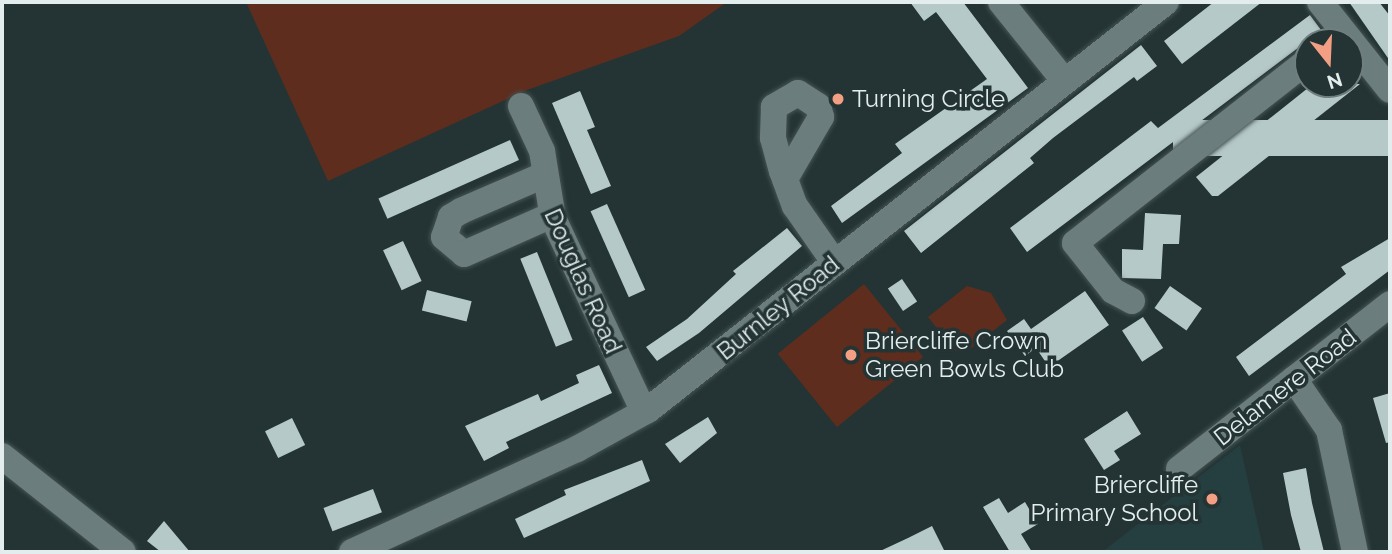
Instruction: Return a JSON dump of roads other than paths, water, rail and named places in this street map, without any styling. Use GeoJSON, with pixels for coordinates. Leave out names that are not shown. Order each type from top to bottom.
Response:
{"type":"FeatureCollection","features":[{"type":"Feature","properties":{"kind":"street"},"geometry":{"type":"LineString","coordinates":[[1001,2],[1063,79]]}},
{"type":"Feature","properties":{"kind":"street","name":"Burnley Road"},"geometry":{"type":"LineString","coordinates":[[352,552],[577,449],[645,412],[1063,79],[1166,2]]}},
{"type":"Feature","properties":{"kind":"street"},"geometry":{"type":"LineString","coordinates":[[1321,2],[1334,28]]}},
{"type":"Feature","properties":{"kind":"street"},"geometry":{"type":"LineString","coordinates":[[1364,64],[1390,90]]}},
{"type":"Feature","properties":{"kind":"street"},"geometry":{"type":"LineString","coordinates":[[1132,301],[1113,291],[1075,243],[1294,71]]}},
{"type":"Feature","properties":{"kind":"street","name":"Douglas Road"},"geometry":{"type":"LineString","coordinates":[[521,106],[542,151],[552,215],[645,412]]}},
{"type":"Feature","properties":{"kind":"street"},"geometry":{"type":"LineString","coordinates":[[544,175],[451,217],[444,236],[464,254],[552,215]]}},
{"type":"Feature","properties":{"kind":"street"},"geometry":{"type":"LineString","coordinates":[[785,179],[802,218],[835,262]]}},
{"type":"Feature","properties":{"kind":"street","name":"Delamere Road"},"geometry":{"type":"LineString","coordinates":[[1179,469],[1390,304]]}},
{"type":"Feature","properties":{"kind":"street"},"geometry":{"type":"LineString","coordinates":[[1294,379],[1329,430],[1355,552]]}},
{"type":"Feature","properties":{"kind":"street"},"geometry":{"type":"LineString","coordinates":[[2,456],[123,552]]}},
{"type":"Feature","properties":{"kind":"place","name":"Turning Circle"},"geometry":{"type":"Point","coordinates":[838,99]}},
{"type":"Feature","properties":{"kind":"place","name":"Briercliffe Crown Green Bowls Club"},"geometry":{"type":"Point","coordinates":[851,355]}},
{"type":"Feature","properties":{"kind":"place","name":"Briercliffe Primary School"},"geometry":{"type":"Point","coordinates":[1212,499]}}]}
